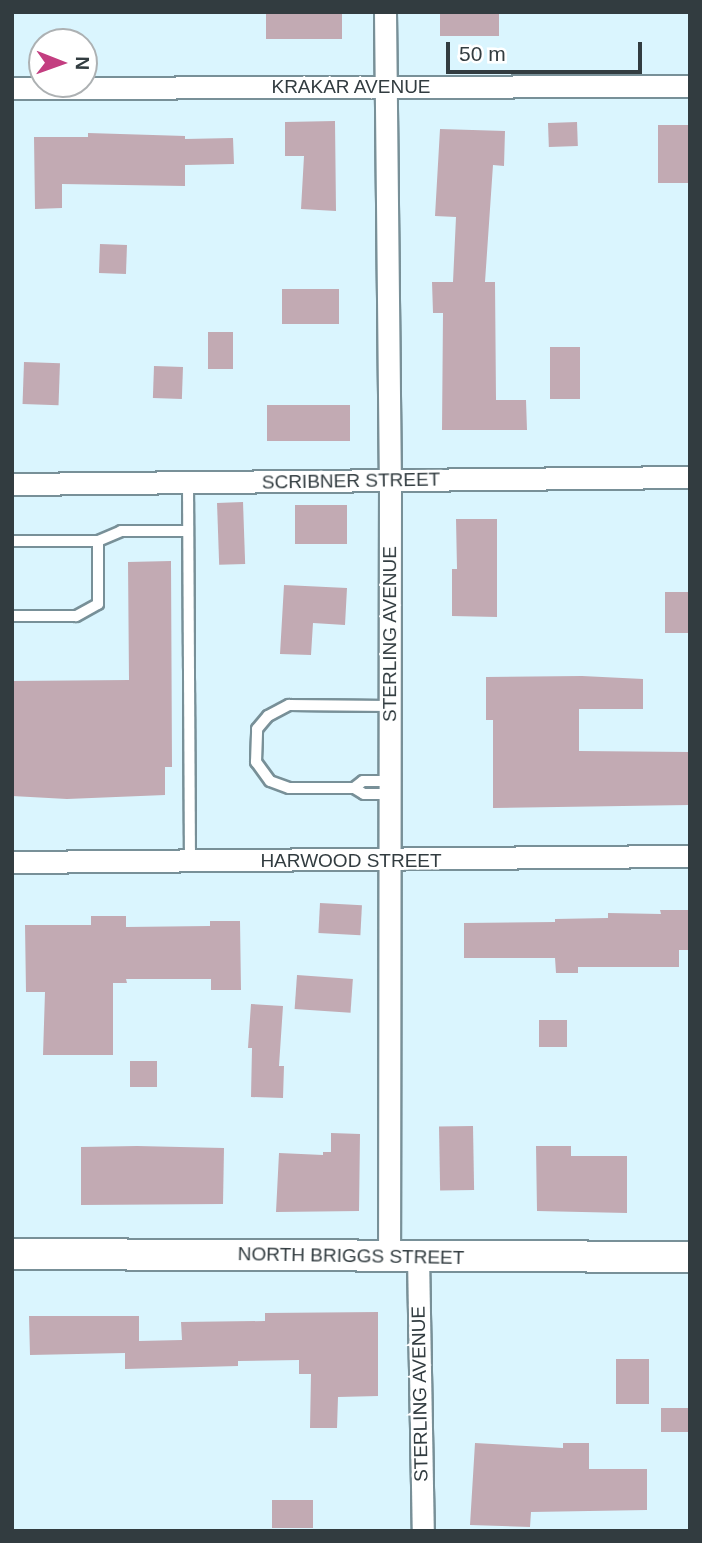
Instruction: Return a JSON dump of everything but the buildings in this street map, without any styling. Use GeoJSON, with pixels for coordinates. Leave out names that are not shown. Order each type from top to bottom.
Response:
{"type":"FeatureCollection","features":[{"type":"Feature","properties":{"kind":"street","name":"STERLING AVENUE"},"geometry":{"type":"LineString","coordinates":[[385,12],[390,481],[388,1255]]}},
{"type":"Feature","properties":{"kind":"street","name":"KRAKAR AVENUE"},"geometry":{"type":"LineString","coordinates":[[12,88],[690,86]]}},
{"type":"Feature","properties":{"kind":"street","name":"SCRIBNER STREET"},"geometry":{"type":"LineString","coordinates":[[12,484],[690,477]]}},
{"type":"Feature","properties":{"kind":"street","name":"HARWOOD STREET"},"geometry":{"type":"LineString","coordinates":[[12,862],[389,861],[690,856]]}},
{"type":"Feature","properties":{"kind":"street","name":"NORTH BRIGGS STREET"},"geometry":{"type":"LineString","coordinates":[[12,1254],[690,1257]]}},
{"type":"Feature","properties":{"kind":"street","name":"STERLING AVENUE"},"geometry":{"type":"LineString","coordinates":[[418,1256],[423,1531]]}},
{"type":"Feature","properties":{"kind":"lane"},"geometry":{"type":"LineString","coordinates":[[188,483],[190,861]]}},
{"type":"Feature","properties":{"kind":"lane"},"geometry":{"type":"LineString","coordinates":[[12,541],[98,541],[121,531],[188,531]]}},
{"type":"Feature","properties":{"kind":"lane"},"geometry":{"type":"LineString","coordinates":[[12,616],[76,616],[98,604],[98,541]]}},
{"type":"Feature","properties":{"kind":"lane"},"geometry":{"type":"LineString","coordinates":[[389,706],[289,705],[268,716],[257,729],[256,762],[270,781],[289,788],[354,788],[363,781],[389,788]]}}]}
